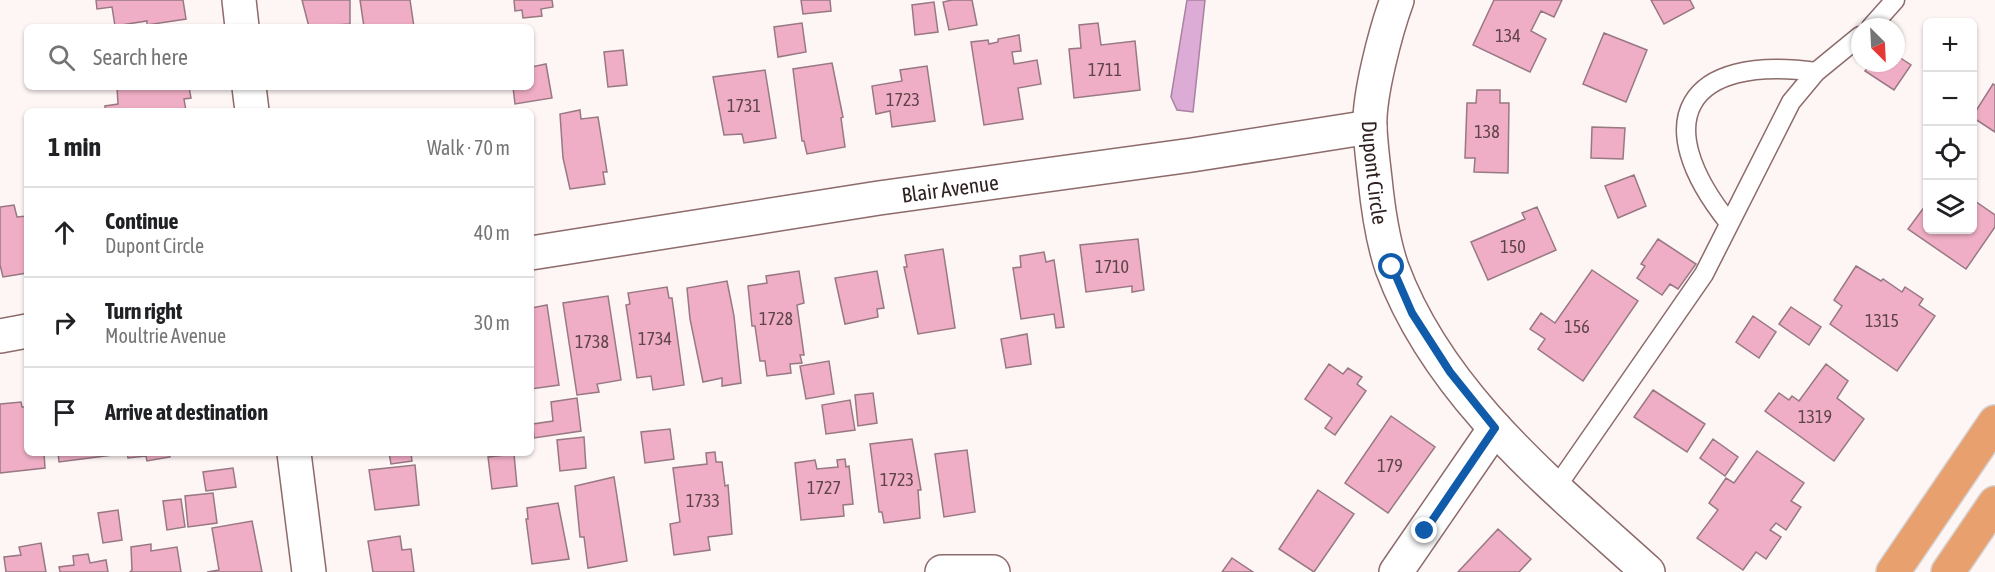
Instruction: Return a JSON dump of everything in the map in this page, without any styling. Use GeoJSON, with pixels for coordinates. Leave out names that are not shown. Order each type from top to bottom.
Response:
{"type":"FeatureCollection","features":[{"type":"Feature","properties":{"kind":"main road"},"geometry":{"type":"LineString","coordinates":[[1893,572],[1995,422]]}},
{"type":"Feature","properties":{"kind":"main road"},"geometry":{"type":"LineString","coordinates":[[1948,572],[1995,503]]}},
{"type":"Feature","properties":{"kind":"street"},"geometry":{"type":"LineString","coordinates":[[239,0],[242,24]]}},
{"type":"Feature","properties":{"kind":"street","name":"Dupont Circle"},"geometry":{"type":"LineString","coordinates":[[1397,0],[1379,65],[1370,127],[1379,218],[1392,267],[1412,313],[1450,372],[1495,428],[1555,489],[1648,572]]}},
{"type":"Feature","properties":{"kind":"street"},"geometry":{"type":"LineString","coordinates":[[249,90],[252,108]]}},
{"type":"Feature","properties":{"kind":"street","name":"Blair Avenue"},"geometry":{"type":"LineString","coordinates":[[534,253],[879,198],[1192,155],[1370,127]]}},
{"type":"Feature","properties":{"kind":"street"},"geometry":{"type":"LineString","coordinates":[[0,336],[24,332]]}},
{"type":"Feature","properties":{"kind":"street"},"geometry":{"type":"LineString","coordinates":[[1396,572],[1495,428]]}},
{"type":"Feature","properties":{"kind":"street"},"geometry":{"type":"LineString","coordinates":[[294,456],[309,572]]}},
{"type":"Feature","properties":{"kind":"street"},"geometry":{"type":"LineString","coordinates":[[942,572],[993,572]]}},
{"type":"Feature","properties":{"kind":"lane"},"geometry":{"type":"LineString","coordinates":[[1879,18],[1895,0]]}},
{"type":"Feature","properties":{"kind":"lane"},"geometry":{"type":"LineString","coordinates":[[1555,489],[1704,274],[1791,102],[1816,72],[1851,43]]}},
{"type":"Feature","properties":{"kind":"lane"},"geometry":{"type":"LineString","coordinates":[[1729,224],[1710,199],[1690,154],[1685,124],[1692,101],[1707,86],[1740,71],[1781,67],[1816,72]]}},
{"type":"Feature","properties":{"kind":"shaded area"},"geometry":{"type":"Polygon","coordinates":[[[1187,0],[1205,0],[1193,112],[1177,110],[1171,97],[1187,0]]]}},
{"type":"Feature","properties":{"kind":"building"},"geometry":{"type":"Polygon","coordinates":[[[96,0],[183,0],[186,19],[154,24],[147,24],[147,21],[115,24],[112,7],[97,9],[96,0]]]}},
{"type":"Feature","properties":{"kind":"building"},"geometry":{"type":"Polygon","coordinates":[[[302,0],[350,0],[350,24],[308,24],[302,0]]]}},
{"type":"Feature","properties":{"kind":"building"},"geometry":{"type":"Polygon","coordinates":[[[360,0],[410,0],[414,24],[364,24],[360,0]]]}},
{"type":"Feature","properties":{"kind":"building"},"geometry":{"type":"Polygon","coordinates":[[[514,0],[552,0],[553,7],[541,9],[542,16],[523,18],[522,10],[515,11],[514,0]]]}},
{"type":"Feature","properties":{"kind":"building"},"geometry":{"type":"Polygon","coordinates":[[[801,0],[830,0],[831,11],[803,14],[801,0]]]}},
{"type":"Feature","properties":{"kind":"building"},"geometry":{"type":"Polygon","coordinates":[[[972,0],[977,25],[949,30],[943,2],[972,0]]]}},
{"type":"Feature","properties":{"kind":"building"},"geometry":{"type":"Polygon","coordinates":[[[1494,0],[1562,0],[1554,17],[1541,11],[1531,31],[1546,39],[1530,72],[1473,45],[1494,0]]]}},
{"type":"Feature","properties":{"kind":"building"},"geometry":{"type":"Polygon","coordinates":[[[1651,0],[1690,0],[1694,8],[1664,24],[1651,0]]]}},
{"type":"Feature","properties":{"kind":"building"},"geometry":{"type":"Polygon","coordinates":[[[934,2],[938,32],[915,35],[912,5],[934,2]]]}},
{"type":"Feature","properties":{"kind":"building"},"geometry":{"type":"Polygon","coordinates":[[[802,23],[806,52],[778,57],[774,27],[802,23]]]}},
{"type":"Feature","properties":{"kind":"building"},"geometry":{"type":"Polygon","coordinates":[[[1098,23],[1101,45],[1135,41],[1140,90],[1074,98],[1069,49],[1081,48],[1079,25],[1098,23]]]}},
{"type":"Feature","properties":{"kind":"building"},"geometry":{"type":"Polygon","coordinates":[[[1604,33],[1647,50],[1626,102],[1583,84],[1604,33]]]}},
{"type":"Feature","properties":{"kind":"building"},"geometry":{"type":"Polygon","coordinates":[[[1019,35],[1021,51],[1012,52],[1014,64],[1037,60],[1041,84],[1018,88],[1023,119],[984,125],[971,42],[988,40],[989,44],[998,42],[998,39],[1019,35]]]}},
{"type":"Feature","properties":{"kind":"building"},"geometry":{"type":"Polygon","coordinates":[[[623,50],[627,85],[608,87],[604,52],[623,50]]]}},
{"type":"Feature","properties":{"kind":"building"},"geometry":{"type":"Polygon","coordinates":[[[1905,61],[1911,65],[1894,90],[1867,72],[1905,72],[1905,61]]]}},
{"type":"Feature","properties":{"kind":"building"},"geometry":{"type":"Polygon","coordinates":[[[832,63],[843,117],[841,118],[845,147],[807,154],[804,141],[802,141],[793,69],[832,63]]]}},
{"type":"Feature","properties":{"kind":"building"},"geometry":{"type":"Polygon","coordinates":[[[546,64],[552,98],[515,104],[513,90],[534,90],[534,66],[546,64]]]}},
{"type":"Feature","properties":{"kind":"building"},"geometry":{"type":"Polygon","coordinates":[[[927,66],[935,121],[892,127],[890,111],[876,114],[872,86],[902,81],[900,70],[927,66]]]}},
{"type":"Feature","properties":{"kind":"building"},"geometry":{"type":"Polygon","coordinates":[[[765,70],[776,138],[744,143],[742,134],[724,135],[713,77],[765,70]]]}},
{"type":"Feature","properties":{"kind":"building"},"geometry":{"type":"Polygon","coordinates":[[[1993,84],[1995,85],[1995,132],[1977,120],[1977,109],[1993,84]]]}},
{"type":"Feature","properties":{"kind":"building"},"geometry":{"type":"Polygon","coordinates":[[[117,90],[190,90],[191,98],[184,99],[186,108],[105,108],[105,106],[118,104],[117,90]]]}},
{"type":"Feature","properties":{"kind":"building"},"geometry":{"type":"Polygon","coordinates":[[[1477,90],[1500,90],[1500,103],[1509,103],[1508,173],[1474,172],[1475,158],[1465,158],[1467,103],[1476,103],[1477,90]]]}},
{"type":"Feature","properties":{"kind":"building"},"geometry":{"type":"Polygon","coordinates":[[[580,110],[581,119],[598,117],[607,172],[603,172],[605,184],[570,189],[563,158],[560,114],[580,110]]]}},
{"type":"Feature","properties":{"kind":"building"},"geometry":{"type":"Polygon","coordinates":[[[1592,127],[1625,128],[1623,159],[1591,158],[1592,127]]]}},
{"type":"Feature","properties":{"kind":"building"},"geometry":{"type":"Polygon","coordinates":[[[1634,175],[1646,206],[1618,218],[1605,186],[1634,175]]]}},
{"type":"Feature","properties":{"kind":"building"},"geometry":{"type":"Polygon","coordinates":[[[1977,202],[1995,215],[1995,227],[1966,269],[1908,229],[1923,209],[1923,234],[1977,234],[1977,202]]]}},
{"type":"Feature","properties":{"kind":"building"},"geometry":{"type":"Polygon","coordinates":[[[14,205],[17,217],[24,216],[24,274],[3,277],[0,265],[0,207],[14,205]]]}},
{"type":"Feature","properties":{"kind":"building"},"geometry":{"type":"Polygon","coordinates":[[[1537,207],[1556,250],[1488,280],[1471,242],[1525,219],[1522,213],[1537,207]]]}},
{"type":"Feature","properties":{"kind":"building"},"geometry":{"type":"Polygon","coordinates":[[[1138,239],[1144,290],[1132,292],[1132,286],[1086,292],[1080,245],[1138,239]]]}},
{"type":"Feature","properties":{"kind":"building"},"geometry":{"type":"Polygon","coordinates":[[[1658,239],[1696,264],[1678,289],[1670,284],[1662,295],[1637,278],[1645,266],[1641,264],[1658,239]]]}},
{"type":"Feature","properties":{"kind":"building"},"geometry":{"type":"Polygon","coordinates":[[[943,249],[955,328],[918,334],[904,267],[907,267],[905,255],[943,249]]]}},
{"type":"Feature","properties":{"kind":"building"},"geometry":{"type":"Polygon","coordinates":[[[1044,252],[1046,262],[1054,260],[1064,327],[1056,328],[1054,314],[1021,319],[1013,268],[1021,267],[1020,256],[1044,252]]]}},
{"type":"Feature","properties":{"kind":"building"},"geometry":{"type":"Polygon","coordinates":[[[1856,266],[1881,281],[1883,279],[1902,292],[1905,287],[1923,299],[1919,305],[1935,316],[1897,371],[1830,324],[1842,306],[1834,300],[1856,266]]]}},
{"type":"Feature","properties":{"kind":"building"},"geometry":{"type":"Polygon","coordinates":[[[1592,270],[1638,301],[1583,381],[1538,349],[1545,339],[1530,329],[1541,313],[1555,323],[1592,270]]]}},
{"type":"Feature","properties":{"kind":"building"},"geometry":{"type":"Polygon","coordinates":[[[799,271],[804,303],[797,305],[804,355],[800,355],[802,363],[790,364],[791,373],[767,376],[765,361],[760,361],[755,326],[752,326],[748,286],[767,283],[766,276],[799,271]]]}},
{"type":"Feature","properties":{"kind":"building"},"geometry":{"type":"Polygon","coordinates":[[[877,271],[884,308],[877,309],[878,317],[845,324],[835,278],[877,271]]]}},
{"type":"Feature","properties":{"kind":"building"},"geometry":{"type":"Polygon","coordinates":[[[727,281],[734,316],[741,383],[722,386],[722,378],[703,382],[690,319],[687,288],[727,281]]]}},
{"type":"Feature","properties":{"kind":"building"},"geometry":{"type":"Polygon","coordinates":[[[667,287],[669,298],[672,298],[684,385],[653,390],[651,376],[637,378],[626,305],[630,304],[628,293],[667,287]]]}},
{"type":"Feature","properties":{"kind":"building"},"geometry":{"type":"Polygon","coordinates":[[[608,296],[621,380],[597,384],[599,392],[577,395],[563,303],[608,296]]]}},
{"type":"Feature","properties":{"kind":"building"},"geometry":{"type":"Polygon","coordinates":[[[547,305],[559,385],[534,389],[534,307],[547,305]]]}},
{"type":"Feature","properties":{"kind":"building"},"geometry":{"type":"Polygon","coordinates":[[[1791,307],[1821,327],[1809,345],[1779,324],[1791,307]]]}},
{"type":"Feature","properties":{"kind":"building"},"geometry":{"type":"Polygon","coordinates":[[[1753,316],[1776,332],[1759,358],[1736,342],[1753,316]]]}},
{"type":"Feature","properties":{"kind":"building"},"geometry":{"type":"Polygon","coordinates":[[[1027,334],[1031,364],[1006,368],[1001,339],[1027,334]]]}},
{"type":"Feature","properties":{"kind":"building"},"geometry":{"type":"Polygon","coordinates":[[[829,361],[834,394],[806,399],[800,366],[829,361]]]}},
{"type":"Feature","properties":{"kind":"building"},"geometry":{"type":"Polygon","coordinates":[[[1329,364],[1343,374],[1348,368],[1362,377],[1357,384],[1366,391],[1335,435],[1325,428],[1332,418],[1305,399],[1329,364]]]}},
{"type":"Feature","properties":{"kind":"building"},"geometry":{"type":"Polygon","coordinates":[[[1826,364],[1848,381],[1837,398],[1864,419],[1834,461],[1765,411],[1779,393],[1789,400],[1792,396],[1799,401],[1826,364]]]}},
{"type":"Feature","properties":{"kind":"building"},"geometry":{"type":"Polygon","coordinates":[[[1653,390],[1705,424],[1687,452],[1634,417],[1653,390]]]}},
{"type":"Feature","properties":{"kind":"building"},"geometry":{"type":"Polygon","coordinates":[[[873,393],[877,423],[858,426],[855,395],[873,393]]]}},
{"type":"Feature","properties":{"kind":"building"},"geometry":{"type":"Polygon","coordinates":[[[577,398],[581,431],[534,438],[534,424],[553,421],[551,402],[577,398]]]}},
{"type":"Feature","properties":{"kind":"building"},"geometry":{"type":"Polygon","coordinates":[[[850,400],[855,430],[826,434],[822,405],[850,400]]]}},
{"type":"Feature","properties":{"kind":"building"},"geometry":{"type":"Polygon","coordinates":[[[21,402],[24,407],[24,456],[44,456],[45,468],[0,473],[0,404],[21,402]]]}},
{"type":"Feature","properties":{"kind":"building"},"geometry":{"type":"Polygon","coordinates":[[[1391,416],[1435,447],[1388,513],[1345,483],[1391,416]]]}},
{"type":"Feature","properties":{"kind":"building"},"geometry":{"type":"Polygon","coordinates":[[[670,429],[674,459],[645,463],[641,432],[670,429]]]}},
{"type":"Feature","properties":{"kind":"building"},"geometry":{"type":"Polygon","coordinates":[[[584,437],[586,468],[560,471],[557,440],[584,437]]]}},
{"type":"Feature","properties":{"kind":"building"},"geometry":{"type":"Polygon","coordinates":[[[912,439],[921,490],[918,490],[920,518],[884,523],[882,512],[879,512],[870,444],[912,439]]]}},
{"type":"Feature","properties":{"kind":"building"},"geometry":{"type":"Polygon","coordinates":[[[1713,439],[1738,457],[1725,476],[1700,458],[1713,439]]]}},
{"type":"Feature","properties":{"kind":"building"},"geometry":{"type":"Polygon","coordinates":[[[967,450],[975,512],[944,517],[935,454],[967,450]]]}},
{"type":"Feature","properties":{"kind":"building"},"geometry":{"type":"Polygon","coordinates":[[[1757,451],[1804,483],[1791,501],[1801,507],[1786,530],[1776,523],[1770,530],[1781,537],[1766,559],[1756,552],[1743,570],[1697,538],[1718,510],[1709,503],[1726,478],[1734,483],[1757,451]]]}},
{"type":"Feature","properties":{"kind":"building"},"geometry":{"type":"Polygon","coordinates":[[[715,452],[716,462],[722,462],[725,486],[728,485],[732,534],[708,537],[710,550],[674,555],[670,524],[680,522],[673,468],[707,464],[706,453],[715,452]]]}},
{"type":"Feature","properties":{"kind":"building"},"geometry":{"type":"Polygon","coordinates":[[[58,456],[105,456],[59,462],[58,456]]]}},
{"type":"Feature","properties":{"kind":"building"},"geometry":{"type":"Polygon","coordinates":[[[146,456],[170,457],[147,461],[146,456]]]}},
{"type":"Feature","properties":{"kind":"building"},"geometry":{"type":"Polygon","coordinates":[[[390,456],[411,456],[412,461],[391,464],[390,456]]]}},
{"type":"Feature","properties":{"kind":"building"},"geometry":{"type":"Polygon","coordinates":[[[514,456],[517,486],[492,489],[488,457],[514,456]]]}},
{"type":"Feature","properties":{"kind":"building"},"geometry":{"type":"Polygon","coordinates":[[[845,459],[846,467],[849,466],[853,504],[843,505],[844,516],[801,520],[795,463],[815,460],[817,469],[838,467],[837,460],[845,459]]]}},
{"type":"Feature","properties":{"kind":"building"},"geometry":{"type":"Polygon","coordinates":[[[415,465],[419,505],[375,510],[369,470],[415,465]]]}},
{"type":"Feature","properties":{"kind":"building"},"geometry":{"type":"Polygon","coordinates":[[[233,468],[236,487],[206,491],[203,472],[233,468]]]}},
{"type":"Feature","properties":{"kind":"building"},"geometry":{"type":"Polygon","coordinates":[[[614,477],[627,561],[588,568],[584,537],[580,537],[575,486],[614,477]]]}},
{"type":"Feature","properties":{"kind":"building"},"geometry":{"type":"Polygon","coordinates":[[[1318,490],[1354,514],[1314,572],[1279,549],[1318,490]]]}},
{"type":"Feature","properties":{"kind":"building"},"geometry":{"type":"Polygon","coordinates":[[[213,493],[217,523],[188,527],[185,496],[213,493]]]}},
{"type":"Feature","properties":{"kind":"building"},"geometry":{"type":"Polygon","coordinates":[[[181,499],[185,527],[167,530],[163,501],[181,499]]]}},
{"type":"Feature","properties":{"kind":"building"},"geometry":{"type":"Polygon","coordinates":[[[558,503],[569,559],[532,564],[526,519],[528,519],[527,508],[558,503]]]}},
{"type":"Feature","properties":{"kind":"building"},"geometry":{"type":"Polygon","coordinates":[[[118,510],[122,540],[103,543],[98,513],[118,510]]]}},
{"type":"Feature","properties":{"kind":"building"},"geometry":{"type":"Polygon","coordinates":[[[252,521],[262,572],[207,572],[219,570],[212,528],[252,521]]]}},
{"type":"Feature","properties":{"kind":"building"},"geometry":{"type":"Polygon","coordinates":[[[1498,529],[1531,559],[1519,572],[1458,572],[1498,529]]]}},
{"type":"Feature","properties":{"kind":"building"},"geometry":{"type":"Polygon","coordinates":[[[400,536],[402,550],[411,549],[414,572],[373,572],[368,541],[400,536]]]}},
{"type":"Feature","properties":{"kind":"building"},"geometry":{"type":"Polygon","coordinates":[[[41,543],[46,572],[6,572],[4,557],[21,555],[19,547],[41,543]]]}},
{"type":"Feature","properties":{"kind":"building"},"geometry":{"type":"Polygon","coordinates":[[[151,544],[151,551],[177,547],[181,572],[130,572],[132,570],[131,547],[151,544]]]}},
{"type":"Feature","properties":{"kind":"building"},"geometry":{"type":"Polygon","coordinates":[[[88,554],[90,563],[106,560],[108,572],[60,572],[59,567],[74,565],[73,556],[88,554]]]}},
{"type":"Feature","properties":{"kind":"building"},"geometry":{"type":"Polygon","coordinates":[[[1232,558],[1253,572],[1222,572],[1232,558]]]}},
{"type":"Feature","properties":{"kind":"route"},"geometry":{"type":"LineString","coordinates":[[1392,267],[1412,313],[1450,372],[1495,428],[1425,531]]}}]}
